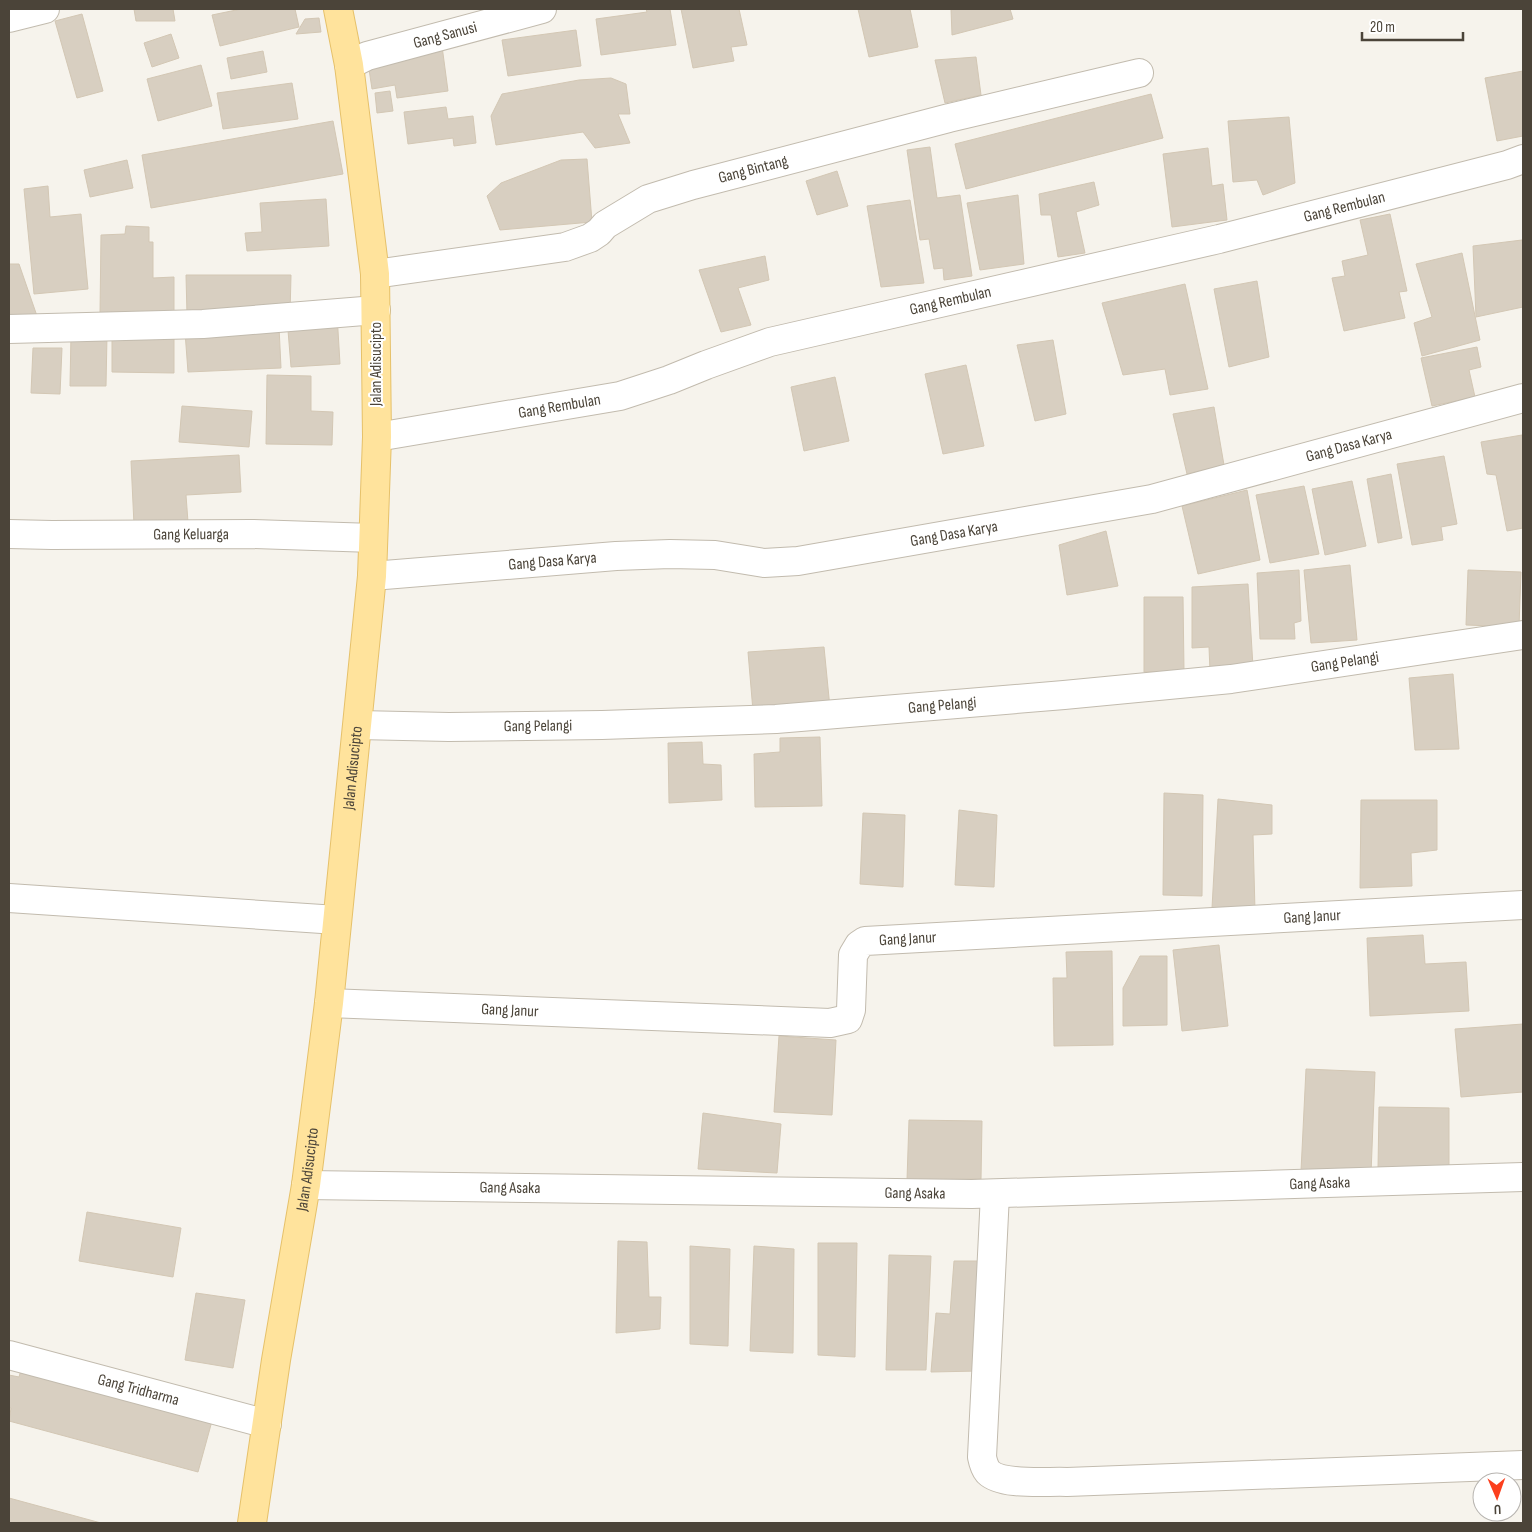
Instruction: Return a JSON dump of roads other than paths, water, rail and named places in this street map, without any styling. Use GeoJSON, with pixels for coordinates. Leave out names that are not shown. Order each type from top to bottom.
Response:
{"type":"FeatureCollection","features":[{"type":"Feature","properties":{"kind":"main road","name":"Jalan Adisucipto"},"geometry":{"type":"LineString","coordinates":[[252,1523],[306,1185],[338,920],[372,576],[377,437],[375,274],[349,65],[338,9]]}},
{"type":"Feature","properties":{"kind":"street"},"geometry":{"type":"LineString","coordinates":[[9,18],[44,9]]}},
{"type":"Feature","properties":{"kind":"street","name":"Gang Sanusi"},"geometry":{"type":"LineString","coordinates":[[349,65],[367,56],[542,9]]}},
{"type":"Feature","properties":{"kind":"street","name":"Gang Bintang"},"geometry":{"type":"LineString","coordinates":[[375,274],[565,247],[590,238],[605,225],[648,199],[693,185],[948,118],[1139,73]]}},
{"type":"Feature","properties":{"kind":"street","name":"Gang Rembulan"},"geometry":{"type":"LineString","coordinates":[[377,437],[620,396],[669,380],[770,342],[1219,239],[1507,165],[1523,159]]}},
{"type":"Feature","properties":{"kind":"street"},"geometry":{"type":"LineString","coordinates":[[9,329],[203,324],[376,310]]}},
{"type":"Feature","properties":{"kind":"street","name":"Gang Dasa Karya"},"geometry":{"type":"LineString","coordinates":[[372,576],[616,556],[670,554],[715,555],[764,563],[798,561],[1152,499],[1523,398]]}},
{"type":"Feature","properties":{"kind":"street","name":"Gang Keluarga"},"geometry":{"type":"LineString","coordinates":[[9,534],[252,534],[373,538]]}},
{"type":"Feature","properties":{"kind":"street","name":"Gang Pelangi"},"geometry":{"type":"LineString","coordinates":[[358,725],[448,727],[602,725],[776,719],[1231,679],[1523,635]]}},
{"type":"Feature","properties":{"kind":"street"},"geometry":{"type":"LineString","coordinates":[[9,898],[338,920]]}},
{"type":"Feature","properties":{"kind":"street","name":"Gang Janur"},"geometry":{"type":"LineString","coordinates":[[329,1003],[830,1023],[848,1019],[851,1010],[853,955],[858,945],[865,941],[1523,905]]}},
{"type":"Feature","properties":{"kind":"street","name":"Gang Asaka"},"geometry":{"type":"LineString","coordinates":[[306,1185],[995,1194],[1523,1177]]}},
{"type":"Feature","properties":{"kind":"street"},"geometry":{"type":"LineString","coordinates":[[995,1194],[982,1457],[988,1473],[998,1478],[1013,1481],[1067,1482],[1523,1465]]}},
{"type":"Feature","properties":{"kind":"street","name":"Gang Tridharma"},"geometry":{"type":"LineString","coordinates":[[9,1356],[267,1424]]}}]}
